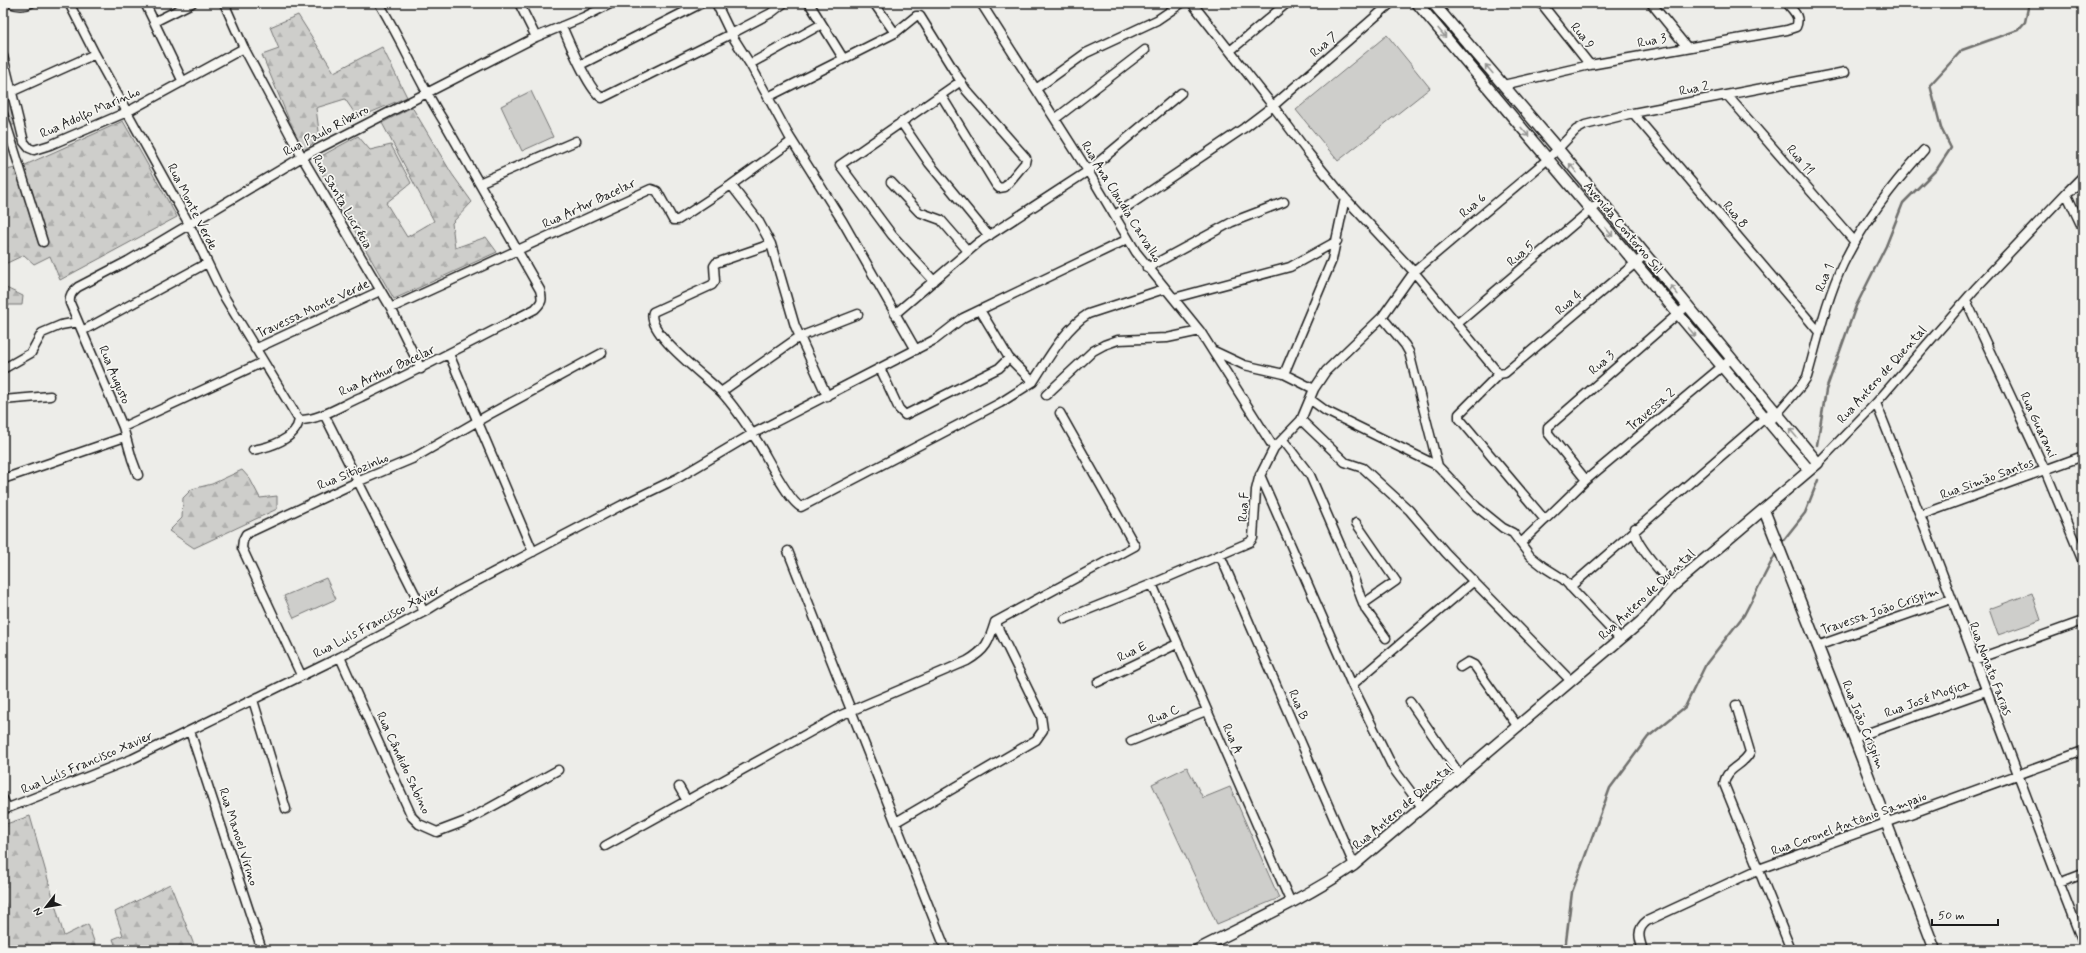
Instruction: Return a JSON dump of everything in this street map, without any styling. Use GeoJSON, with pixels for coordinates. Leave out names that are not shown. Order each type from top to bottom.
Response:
{"type":"FeatureCollection","features":[{"type":"Feature","properties":{"kind":"street"},"geometry":{"type":"LineString","coordinates":[[14,4],[26,6],[31,3]]}},
{"type":"Feature","properties":{"kind":"street","name":"Rua Monte Verde"},"geometry":{"type":"LineString","coordinates":[[69,3],[95,54],[189,224],[222,293],[299,420]]}},
{"type":"Feature","properties":{"kind":"street"},"geometry":{"type":"LineString","coordinates":[[145,3],[183,82]]}},
{"type":"Feature","properties":{"kind":"street"},"geometry":{"type":"LineString","coordinates":[[154,22],[192,3]]}},
{"type":"Feature","properties":{"kind":"street","name":"Rua Santa Lucrécia"},"geometry":{"type":"LineString","coordinates":[[224,3],[244,48],[302,157],[391,308],[421,369]]}},
{"type":"Feature","properties":{"kind":"street"},"geometry":{"type":"LineString","coordinates":[[379,3],[394,27],[426,92],[479,183],[516,251]]}},
{"type":"Feature","properties":{"kind":"street"},"geometry":{"type":"LineString","coordinates":[[519,3],[536,37]]}},
{"type":"Feature","properties":{"kind":"street","name":"Rua Paulo Ribeiro"},"geometry":{"type":"LineString","coordinates":[[70,303],[69,298],[78,287],[128,261],[302,157],[426,92],[536,37],[612,3]]}},
{"type":"Feature","properties":{"kind":"street"},"geometry":{"type":"LineString","coordinates":[[580,65],[702,3]]}},
{"type":"Feature","properties":{"kind":"street"},"geometry":{"type":"LineString","coordinates":[[716,3],[731,34],[750,64],[792,141],[843,222],[916,350]]}},
{"type":"Feature","properties":{"kind":"street"},"geometry":{"type":"LineString","coordinates":[[562,26],[580,65],[597,95],[602,98],[731,34],[771,13],[784,3]]}},
{"type":"Feature","properties":{"kind":"street"},"geometry":{"type":"LineString","coordinates":[[809,3],[843,58]]}},
{"type":"Feature","properties":{"kind":"street"},"geometry":{"type":"LineString","coordinates":[[874,3],[895,33]]}},
{"type":"Feature","properties":{"kind":"street","name":"Rua Ana Claudia Carvalho"},"geometry":{"type":"LineString","coordinates":[[981,3],[1088,171],[1147,268],[1164,289],[1174,298],[1200,331],[1274,448]]}},
{"type":"Feature","properties":{"kind":"street"},"geometry":{"type":"LineString","coordinates":[[1036,89],[1086,53],[1156,20],[1182,3]]}},
{"type":"Feature","properties":{"kind":"street"},"geometry":{"type":"LineString","coordinates":[[1192,3],[1273,106],[1308,154],[1345,198],[1414,272],[1499,374]]}},
{"type":"Feature","properties":{"kind":"street"},"geometry":{"type":"LineString","coordinates":[[1230,52],[1287,3]]}},
{"type":"Feature","properties":{"kind":"street","name":"Rua 7"},"geometry":{"type":"LineString","coordinates":[[1115,215],[1244,128],[1273,106],[1391,3]]}},
{"type":"Feature","properties":{"kind":"street","name":"Avenida Contorno Sul"},"geometry":{"type":"LineString","coordinates":[[1417,3],[1767,421],[1810,470]]}},
{"type":"Feature","properties":{"kind":"street","name":"Avenida Contorno Sul"},"geometry":{"type":"LineString","coordinates":[[1433,3],[1558,149],[1818,463]]}},
{"type":"Feature","properties":{"kind":"street","name":"Rua 9"},"geometry":{"type":"LineString","coordinates":[[1541,3],[1590,64]]}},
{"type":"Feature","properties":{"kind":"street"},"geometry":{"type":"LineString","coordinates":[[1651,3],[1686,46]]}},
{"type":"Feature","properties":{"kind":"street","name":"Rua 3"},"geometry":{"type":"LineString","coordinates":[[1502,85],[1590,64],[1686,46],[1787,30],[1796,27],[1798,17],[1787,3]]}},
{"type":"Feature","properties":{"kind":"street"},"geometry":{"type":"LineString","coordinates":[[768,97],[895,33],[916,16],[920,16],[961,81],[1026,158],[1025,164],[1004,187],[999,188],[996,185],[941,95]]}},
{"type":"Feature","properties":{"kind":"street"},"geometry":{"type":"LineString","coordinates":[[750,64],[822,24]]}},
{"type":"Feature","properties":{"kind":"street","name":"Rua Adolfo Marinho"},"geometry":{"type":"LineString","coordinates":[[3,56],[26,146],[38,150],[127,112],[244,48]]}},
{"type":"Feature","properties":{"kind":"street"},"geometry":{"type":"LineString","coordinates":[[1055,119],[1145,50]]}},
{"type":"Feature","properties":{"kind":"street"},"geometry":{"type":"LineString","coordinates":[[13,91],[95,54]]}},
{"type":"Feature","properties":{"kind":"street","name":"Rua 2"},"geometry":{"type":"LineString","coordinates":[[1558,149],[1576,130],[1585,125],[1633,113],[1845,72]]}},
{"type":"Feature","properties":{"kind":"street"},"geometry":{"type":"LineString","coordinates":[[934,281],[892,235],[840,165],[961,81]]}},
{"type":"Feature","properties":{"kind":"street"},"geometry":{"type":"LineString","coordinates":[[895,314],[968,251],[1088,171],[1181,93]]}},
{"type":"Feature","properties":{"kind":"street","name":"Rua 11"},"geometry":{"type":"LineString","coordinates":[[1727,95],[1855,242]]}},
{"type":"Feature","properties":{"kind":"street","name":"Rua 8"},"geometry":{"type":"LineString","coordinates":[[1633,113],[1819,332]]}},
{"type":"Feature","properties":{"kind":"street"},"geometry":{"type":"LineString","coordinates":[[3,114],[44,242]]}},
{"type":"Feature","properties":{"kind":"street"},"geometry":{"type":"LineString","coordinates":[[902,122],[929,163],[989,236]]}},
{"type":"Feature","properties":{"kind":"street"},"geometry":{"type":"LineString","coordinates":[[9,134],[21,131]]}},
{"type":"Feature","properties":{"kind":"street"},"geometry":{"type":"LineString","coordinates":[[479,183],[576,140]]}},
{"type":"Feature","properties":{"kind":"street","name":"Rua Artur Bacelar"},"geometry":{"type":"LineString","coordinates":[[391,308],[652,188],[657,191],[669,215],[675,220],[731,186],[792,141]]}},
{"type":"Feature","properties":{"kind":"street","name":"Rua 6"},"geometry":{"type":"LineString","coordinates":[[1382,317],[1414,272],[1558,149]]}},
{"type":"Feature","properties":{"kind":"street","name":"Rua 1"},"geometry":{"type":"LineString","coordinates":[[1570,587],[1635,528],[1767,421],[1807,377],[1819,332],[1843,265],[1855,242],[1908,168],[1924,150]]}},
{"type":"Feature","properties":{"kind":"street"},"geometry":{"type":"LineString","coordinates":[[2083,176],[2066,193],[2083,229]]}},
{"type":"Feature","properties":{"kind":"street"},"geometry":{"type":"LineString","coordinates":[[891,182],[919,212],[941,220],[968,251]]}},
{"type":"Feature","properties":{"kind":"street","name":"Rua Antero de Quental"},"geometry":{"type":"LineString","coordinates":[[1197,950],[1291,903],[1354,865],[1644,619],[1673,586],[1818,463],[1876,403],[1975,289],[2066,193],[2083,183]]}},
{"type":"Feature","properties":{"kind":"street"},"geometry":{"type":"LineString","coordinates":[[731,186],[758,220],[771,244],[799,337],[827,396]]}},
{"type":"Feature","properties":{"kind":"street"},"geometry":{"type":"LineString","coordinates":[[1284,374],[1325,278],[1336,241],[1345,198]]}},
{"type":"Feature","properties":{"kind":"street","name":"Rua 5"},"geometry":{"type":"LineString","coordinates":[[1457,324],[1591,211],[1600,201]]}},
{"type":"Feature","properties":{"kind":"street"},"geometry":{"type":"LineString","coordinates":[[1147,268],[1232,222],[1284,202]]}},
{"type":"Feature","properties":{"kind":"street","name":"Rua Luís Francisco Xavier"},"geometry":{"type":"LineString","coordinates":[[5,809],[132,759],[340,657],[424,612],[456,592],[622,505],[678,478],[752,434],[916,350],[936,339],[963,318],[1128,239]]}},
{"type":"Feature","properties":{"kind":"street"},"geometry":{"type":"LineString","coordinates":[[1174,298],[1290,267],[1336,241]]}},
{"type":"Feature","properties":{"kind":"street"},"geometry":{"type":"LineString","coordinates":[[771,244],[718,262],[714,266],[715,281],[710,287],[652,313],[652,318],[656,327],[672,349],[721,392],[752,434],[792,499],[801,507],[1000,403],[1033,382],[1064,337],[1082,318],[1092,312],[1164,289]]}},
{"type":"Feature","properties":{"kind":"street","name":"Rua Arthur Bacelar"},"geometry":{"type":"LineString","coordinates":[[299,420],[306,420],[324,414],[421,369],[535,309],[542,303],[543,298],[516,251]]}},
{"type":"Feature","properties":{"kind":"street","name":"Rua 4"},"geometry":{"type":"LineString","coordinates":[[1545,520],[1460,418],[1459,414],[1499,374],[1503,375],[1645,255]]}},
{"type":"Feature","properties":{"kind":"street"},"geometry":{"type":"LineString","coordinates":[[82,331],[207,263]]}},
{"type":"Feature","properties":{"kind":"street","name":"Travessa Monte Verde"},"geometry":{"type":"LineString","coordinates":[[255,349],[380,291]]}},
{"type":"Feature","properties":{"kind":"street","name":"Rua Guarani"},"geometry":{"type":"LineString","coordinates":[[1966,300],[2045,470],[2083,562]]}},
{"type":"Feature","properties":{"kind":"street","name":"Rua Augusto"},"geometry":{"type":"LineString","coordinates":[[70,303],[123,427],[138,474]]}},
{"type":"Feature","properties":{"kind":"street","name":"Rua 3"},"geometry":{"type":"LineString","coordinates":[[1586,480],[1548,433],[1547,428],[1550,423],[1687,306]]}},
{"type":"Feature","properties":{"kind":"street"},"geometry":{"type":"LineString","coordinates":[[980,310],[1009,358],[1033,382]]}},
{"type":"Feature","properties":{"kind":"street"},"geometry":{"type":"LineString","coordinates":[[721,392],[799,337],[858,314]]}},
{"type":"Feature","properties":{"kind":"street"},"geometry":{"type":"LineString","coordinates":[[1382,317],[1409,352],[1438,466]]}},
{"type":"Feature","properties":{"kind":"street","name":"Rua F"},"geometry":{"type":"LineString","coordinates":[[1065,619],[1246,544],[1253,538],[1256,490],[1260,475],[1274,448],[1301,420],[1311,400],[1314,389],[1326,371],[1382,317]]}},
{"type":"Feature","properties":{"kind":"street"},"geometry":{"type":"LineString","coordinates":[[3,369],[31,353],[42,333],[61,325],[78,322]]}},
{"type":"Feature","properties":{"kind":"street"},"geometry":{"type":"LineString","coordinates":[[1046,395],[1093,352],[1104,345],[1118,340],[1166,338],[1200,331]]}},
{"type":"Feature","properties":{"kind":"street"},"geometry":{"type":"LineString","coordinates":[[1212,350],[1244,365],[1284,374],[1314,389]]}},
{"type":"Feature","properties":{"kind":"street","name":"Rua Sitiozinho"},"geometry":{"type":"LineString","coordinates":[[301,675],[242,548],[243,540],[251,531],[357,482],[412,459],[602,353]]}},
{"type":"Feature","properties":{"kind":"street"},"geometry":{"type":"LineString","coordinates":[[449,354],[533,552]]}},
{"type":"Feature","properties":{"kind":"street"},"geometry":{"type":"LineString","coordinates":[[880,368],[899,409],[905,415],[999,368],[1009,358]]}},
{"type":"Feature","properties":{"kind":"street","name":"Travessa 2"},"geometry":{"type":"LineString","coordinates":[[1521,543],[1586,480],[1731,358]]}},
{"type":"Feature","properties":{"kind":"street"},"geometry":{"type":"LineString","coordinates":[[123,427],[263,362]]}},
{"type":"Feature","properties":{"kind":"street"},"geometry":{"type":"LineString","coordinates":[[3,400],[50,396]]}},
{"type":"Feature","properties":{"kind":"street"},"geometry":{"type":"LineString","coordinates":[[1311,400],[1326,411],[1438,466],[1477,507],[1503,528],[1513,533],[1530,556],[1554,575],[1563,579],[1620,639]]}},
{"type":"Feature","properties":{"kind":"street","name":"Rua Nonato Farias"},"geometry":{"type":"LineString","coordinates":[[1876,403],[1921,515],[1974,660],[2083,943]]}},
{"type":"Feature","properties":{"kind":"street"},"geometry":{"type":"LineString","coordinates":[[605,846],[839,716],[974,657],[986,646],[991,638],[995,622],[1135,546],[1060,412]]}},
{"type":"Feature","properties":{"kind":"street"},"geometry":{"type":"LineString","coordinates":[[324,414],[424,612]]}},
{"type":"Feature","properties":{"kind":"street"},"geometry":{"type":"LineString","coordinates":[[253,450],[286,438],[295,431],[299,420]]}},
{"type":"Feature","properties":{"kind":"street"},"geometry":{"type":"LineString","coordinates":[[1301,420],[1345,462],[1363,468],[1374,476],[1409,510],[1474,581],[1571,681]]}},
{"type":"Feature","properties":{"kind":"street"},"geometry":{"type":"LineString","coordinates":[[3,480],[125,437]]}},
{"type":"Feature","properties":{"kind":"street"},"geometry":{"type":"LineString","coordinates":[[1283,440],[1310,476],[1351,570],[1363,604],[1386,638]]}},
{"type":"Feature","properties":{"kind":"street","name":"Rua Simão Santos"},"geometry":{"type":"LineString","coordinates":[[1921,515],[2083,456]]}},
{"type":"Feature","properties":{"kind":"street"},"geometry":{"type":"LineString","coordinates":[[1260,475],[1352,685],[1393,768],[1422,808]]}},
{"type":"Feature","properties":{"kind":"street","name":"Rua João Crispim"},"geometry":{"type":"LineString","coordinates":[[1764,510],[1887,822],[1935,950]]}},
{"type":"Feature","properties":{"kind":"street"},"geometry":{"type":"LineString","coordinates":[[1356,523],[1396,581],[1363,604]]}},
{"type":"Feature","properties":{"kind":"street"},"geometry":{"type":"LineString","coordinates":[[1635,528],[1634,534],[1642,548],[1673,586]]}},
{"type":"Feature","properties":{"kind":"street"},"geometry":{"type":"LineString","coordinates":[[788,551],[946,950]]}},
{"type":"Feature","properties":{"kind":"street","name":"Rua B"},"geometry":{"type":"LineString","coordinates":[[1220,555],[1354,865]]}},
{"type":"Feature","properties":{"kind":"street"},"geometry":{"type":"LineString","coordinates":[[1352,685],[1474,581]]}},
{"type":"Feature","properties":{"kind":"street","name":"Rua A"},"geometry":{"type":"LineString","coordinates":[[1152,584],[1206,711],[1291,903]]}},
{"type":"Feature","properties":{"kind":"street","name":"Travessa João Crispim"},"geometry":{"type":"LineString","coordinates":[[1817,646],[1951,599]]}},
{"type":"Feature","properties":{"kind":"street","name":"Rua José Mogica"},"geometry":{"type":"LineString","coordinates":[[1974,660],[2083,621]]}},
{"type":"Feature","properties":{"kind":"street"},"geometry":{"type":"LineString","coordinates":[[896,822],[1036,740],[1043,730],[1041,716],[995,622]]}},
{"type":"Feature","properties":{"kind":"street","name":"Rua E"},"geometry":{"type":"LineString","coordinates":[[1098,682],[1177,644]]}},
{"type":"Feature","properties":{"kind":"street","name":"Rua Cândido Sabino"},"geometry":{"type":"LineString","coordinates":[[340,657],[412,817],[418,824],[437,832],[466,821],[558,770]]}},
{"type":"Feature","properties":{"kind":"street"},"geometry":{"type":"LineString","coordinates":[[1460,667],[1468,662],[1474,664],[1518,727]]}},
{"type":"Feature","properties":{"kind":"street","name":"Rua José Mogica"},"geometry":{"type":"LineString","coordinates":[[1854,738],[1986,691]]}},
{"type":"Feature","properties":{"kind":"street"},"geometry":{"type":"LineString","coordinates":[[253,700],[286,809]]}},
{"type":"Feature","properties":{"kind":"street"},"geometry":{"type":"LineString","coordinates":[[1410,702],[1460,775]]}},
{"type":"Feature","properties":{"kind":"street"},"geometry":{"type":"LineString","coordinates":[[1736,705],[1750,752],[1748,757],[1731,769],[1724,784],[1791,950]]}},
{"type":"Feature","properties":{"kind":"street","name":"Rua C"},"geometry":{"type":"LineString","coordinates":[[1131,741],[1206,711]]}},
{"type":"Feature","properties":{"kind":"street","name":"Rua Manoel Virino"},"geometry":{"type":"LineString","coordinates":[[190,731],[262,950]]}},
{"type":"Feature","properties":{"kind":"street","name":"Rua Coronel Antônio Sampaio"},"geometry":{"type":"LineString","coordinates":[[1643,950],[1639,940],[1640,929],[1647,921],[1759,869],[2083,751]]}},
{"type":"Feature","properties":{"kind":"street"},"geometry":{"type":"LineString","coordinates":[[679,787],[687,801]]}},
{"type":"Feature","properties":{"kind":"street"},"geometry":{"type":"LineString","coordinates":[[3,799],[5,809]]}},
{"type":"Feature","properties":{"kind":"street"},"geometry":{"type":"LineString","coordinates":[[2059,883],[2083,874]]}},
{"type":"Feature","properties":{"kind":"green space"},"geometry":{"type":"Polygon","coordinates":[[[298,15],[334,72],[382,47],[407,97],[358,118],[345,99],[316,108],[320,139],[302,151],[262,55],[279,49],[270,27],[298,15]]]}},
{"type":"Feature","properties":{"kind":"green space"},"geometry":{"type":"Polygon","coordinates":[[[1387,35],[1430,88],[1338,161],[1296,110],[1387,35]]]}},
{"type":"Feature","properties":{"kind":"green space"},"geometry":{"type":"Polygon","coordinates":[[[3,68],[19,123],[3,128],[3,68]]]}},
{"type":"Feature","properties":{"kind":"green space"},"geometry":{"type":"Polygon","coordinates":[[[531,91],[553,137],[522,151],[501,106],[531,91]]]}},
{"type":"Feature","properties":{"kind":"green space"},"geometry":{"type":"Polygon","coordinates":[[[412,107],[452,174],[472,202],[452,223],[455,248],[486,237],[497,252],[394,299],[314,160],[358,136],[370,150],[391,145],[411,183],[386,203],[407,237],[434,221],[382,123],[412,107]]]}},
{"type":"Feature","properties":{"kind":"green space"},"geometry":{"type":"Polygon","coordinates":[[[123,121],[177,217],[60,280],[50,256],[34,264],[24,255],[5,264],[4,287],[23,296],[22,305],[9,305],[3,310],[3,171],[23,166],[123,121]]]}},
{"type":"Feature","properties":{"kind":"green space"},"geometry":{"type":"Polygon","coordinates":[[[242,470],[250,479],[260,498],[277,496],[277,509],[194,548],[169,531],[182,518],[183,498],[192,489],[212,484],[242,470]]]}},
{"type":"Feature","properties":{"kind":"green space"},"geometry":{"type":"Polygon","coordinates":[[[326,578],[336,599],[294,618],[284,596],[326,578]]]}},
{"type":"Feature","properties":{"kind":"green space"},"geometry":{"type":"Polygon","coordinates":[[[2032,593],[2041,620],[1998,635],[1989,609],[2032,593]]]}},
{"type":"Feature","properties":{"kind":"green space"},"geometry":{"type":"Polygon","coordinates":[[[1187,767],[1203,798],[1230,787],[1279,898],[1217,924],[1152,784],[1187,767]]]}},
{"type":"Feature","properties":{"kind":"green space"},"geometry":{"type":"Polygon","coordinates":[[[30,816],[64,936],[88,924],[97,950],[3,950],[3,825],[30,816]]]}},
{"type":"Feature","properties":{"kind":"green space"},"geometry":{"type":"Polygon","coordinates":[[[170,884],[194,945],[183,950],[117,950],[113,939],[123,935],[115,912],[170,884]]]}},
{"type":"Feature","properties":{"kind":"waterway"},"geometry":{"type":"LineString","coordinates":[[1817,445],[1826,390],[1856,306],[1886,246],[1903,203],[1937,169],[1951,148],[1941,128],[1930,85],[1962,50],[2018,30],[2025,22],[2029,3]]}},
{"type":"Feature","properties":{"kind":"waterway"},"geometry":{"type":"LineString","coordinates":[[1782,542],[1805,513],[1818,480]]}},
{"type":"Feature","properties":{"kind":"waterway"},"geometry":{"type":"LineString","coordinates":[[1565,950],[1572,892],[1610,788],[1648,737],[1685,707],[1706,664],[1744,615],[1775,555]]}}]}
